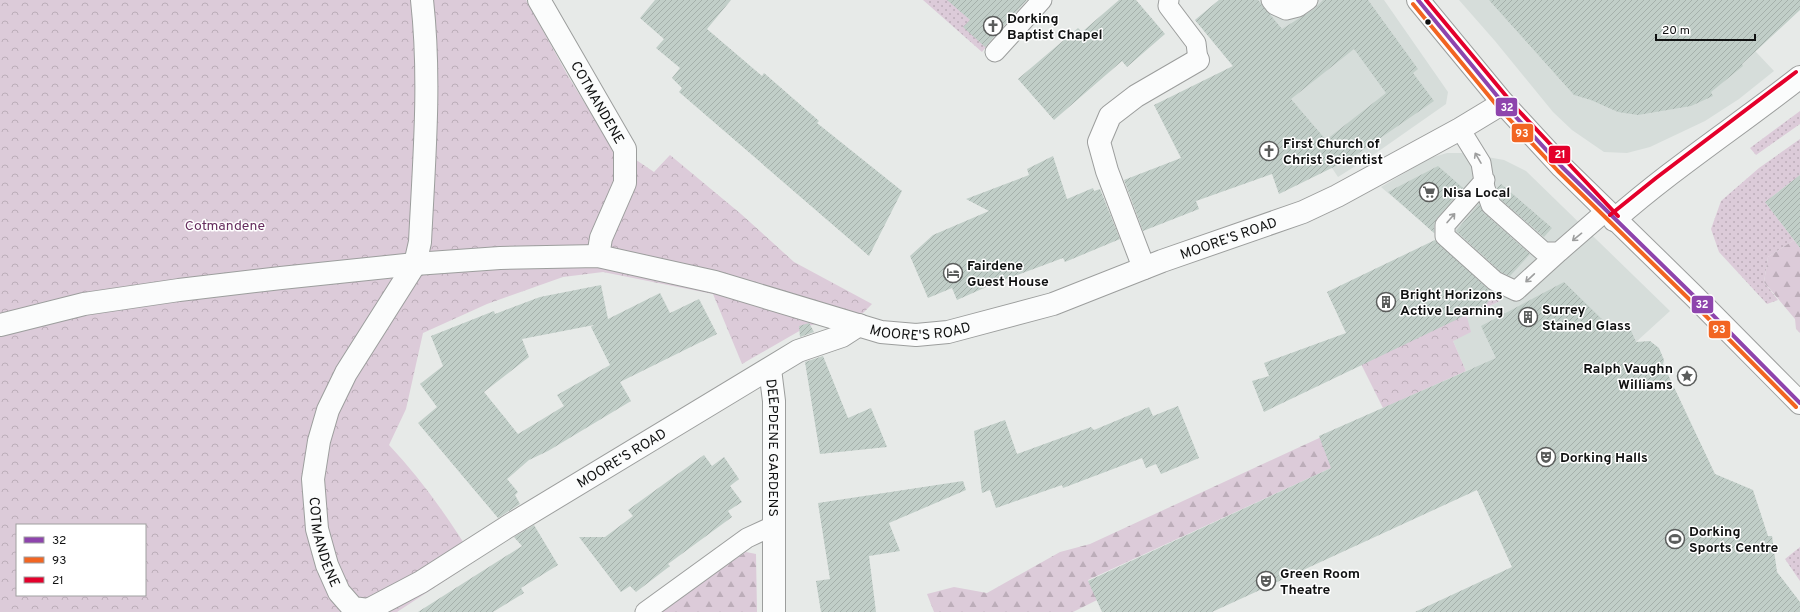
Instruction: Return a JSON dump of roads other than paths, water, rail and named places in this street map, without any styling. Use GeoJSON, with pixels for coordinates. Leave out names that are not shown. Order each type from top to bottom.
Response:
{"type":"FeatureCollection","features":[{"type":"Feature","properties":{"kind":"street","name":"COTMANDENE"},"geometry":{"type":"LineString","coordinates":[[367,611],[353,608],[339,592],[327,564],[317,529],[313,478],[319,441],[328,410],[346,373],[416,264],[420,242],[426,100],[426,37],[422,0]]}},
{"type":"Feature","properties":{"kind":"street","name":"COTMANDENE"},"geometry":{"type":"LineString","coordinates":[[539,0],[625,149],[625,182],[601,238],[598,256]]}},
{"type":"Feature","properties":{"kind":"street"},"geometry":{"type":"LineString","coordinates":[[1418,0],[1503,103],[1562,167],[1610,216],[1695,297],[1800,403]]}},
{"type":"Feature","properties":{"kind":"street"},"geometry":{"type":"LineString","coordinates":[[1144,268],[1107,171],[1100,142],[1110,116],[1136,96],[1198,60]]}},
{"type":"Feature","properties":{"kind":"street"},"geometry":{"type":"LineString","coordinates":[[1610,216],[1733,129],[1800,77]]}},
{"type":"Feature","properties":{"kind":"street","name":"MOORE'S ROAD"},"geometry":{"type":"LineString","coordinates":[[367,611],[421,582],[507,527],[798,351],[842,336],[859,325],[881,332],[916,334],[962,329],[1053,304],[1216,241],[1303,212],[1337,196],[1460,129],[1503,103]]}},
{"type":"Feature","properties":{"kind":"street"},"geometry":{"type":"LineString","coordinates":[[0,325],[84,304],[179,290],[416,264],[500,258],[598,256],[715,282],[859,325]]}},
{"type":"Feature","properties":{"kind":"street","name":"DEEPDENE GARDENS"},"geometry":{"type":"LineString","coordinates":[[770,369],[774,401],[774,612]]}},
{"type":"Feature","properties":{"kind":"lane"},"geometry":{"type":"LineString","coordinates":[[995,52],[1042,0]]}},
{"type":"Feature","properties":{"kind":"lane"},"geometry":{"type":"LineString","coordinates":[[1169,0],[1168,6],[1196,43],[1198,60]]}},
{"type":"Feature","properties":{"kind":"lane"},"geometry":{"type":"LineString","coordinates":[[1271,0],[1276,5],[1286,10],[1298,7],[1308,0]]}},
{"type":"Feature","properties":{"kind":"lane"},"geometry":{"type":"LineString","coordinates":[[1460,129],[1481,163],[1485,180],[1485,188],[1490,205],[1544,252],[1559,252]]}},
{"type":"Feature","properties":{"kind":"lane"},"geometry":{"type":"LineString","coordinates":[[1485,180],[1445,225],[1445,236],[1495,281],[1516,291],[1559,252],[1610,216]]}},
{"type":"Feature","properties":{"kind":"lane","name":"DEEPDENE GARDENS"},"geometry":{"type":"LineString","coordinates":[[645,612],[747,538],[773,526]]}},
{"type":"Feature","properties":{"kind":"place","name":"Dorking Baptist Chapel"},"geometry":{"type":"Point","coordinates":[993,26]}},
{"type":"Feature","properties":{"kind":"place","name":"First Church of Christ Scientist"},"geometry":{"type":"Point","coordinates":[1269,151]}},
{"type":"Feature","properties":{"kind":"place","name":"Nisa Local"},"geometry":{"type":"Point","coordinates":[1429,192]}},
{"type":"Feature","properties":{"kind":"place","name":"Fairdene Guest House"},"geometry":{"type":"Point","coordinates":[953,273]}},
{"type":"Feature","properties":{"kind":"place","name":"Bright Horizons Active Learning"},"geometry":{"type":"Point","coordinates":[1386,302]}},
{"type":"Feature","properties":{"kind":"place","name":"Surrey Stained Glass"},"geometry":{"type":"Point","coordinates":[1528,317]}},
{"type":"Feature","properties":{"kind":"place","name":"Ralph Vaughn Williams"},"geometry":{"type":"Point","coordinates":[1687,376]}},
{"type":"Feature","properties":{"kind":"place","name":"Dorking Halls"},"geometry":{"type":"Point","coordinates":[1546,457]}},
{"type":"Feature","properties":{"kind":"place","name":"Dorking Sports Centre"},"geometry":{"type":"Point","coordinates":[1675,539]}},
{"type":"Feature","properties":{"kind":"place","name":"Green Room Theatre"},"geometry":{"type":"Point","coordinates":[1266,581]}},
{"type":"Feature","properties":{"kind":"park label","name":"Cotmandene"},"geometry":{"type":"Point","coordinates":[225,225]}}]}
